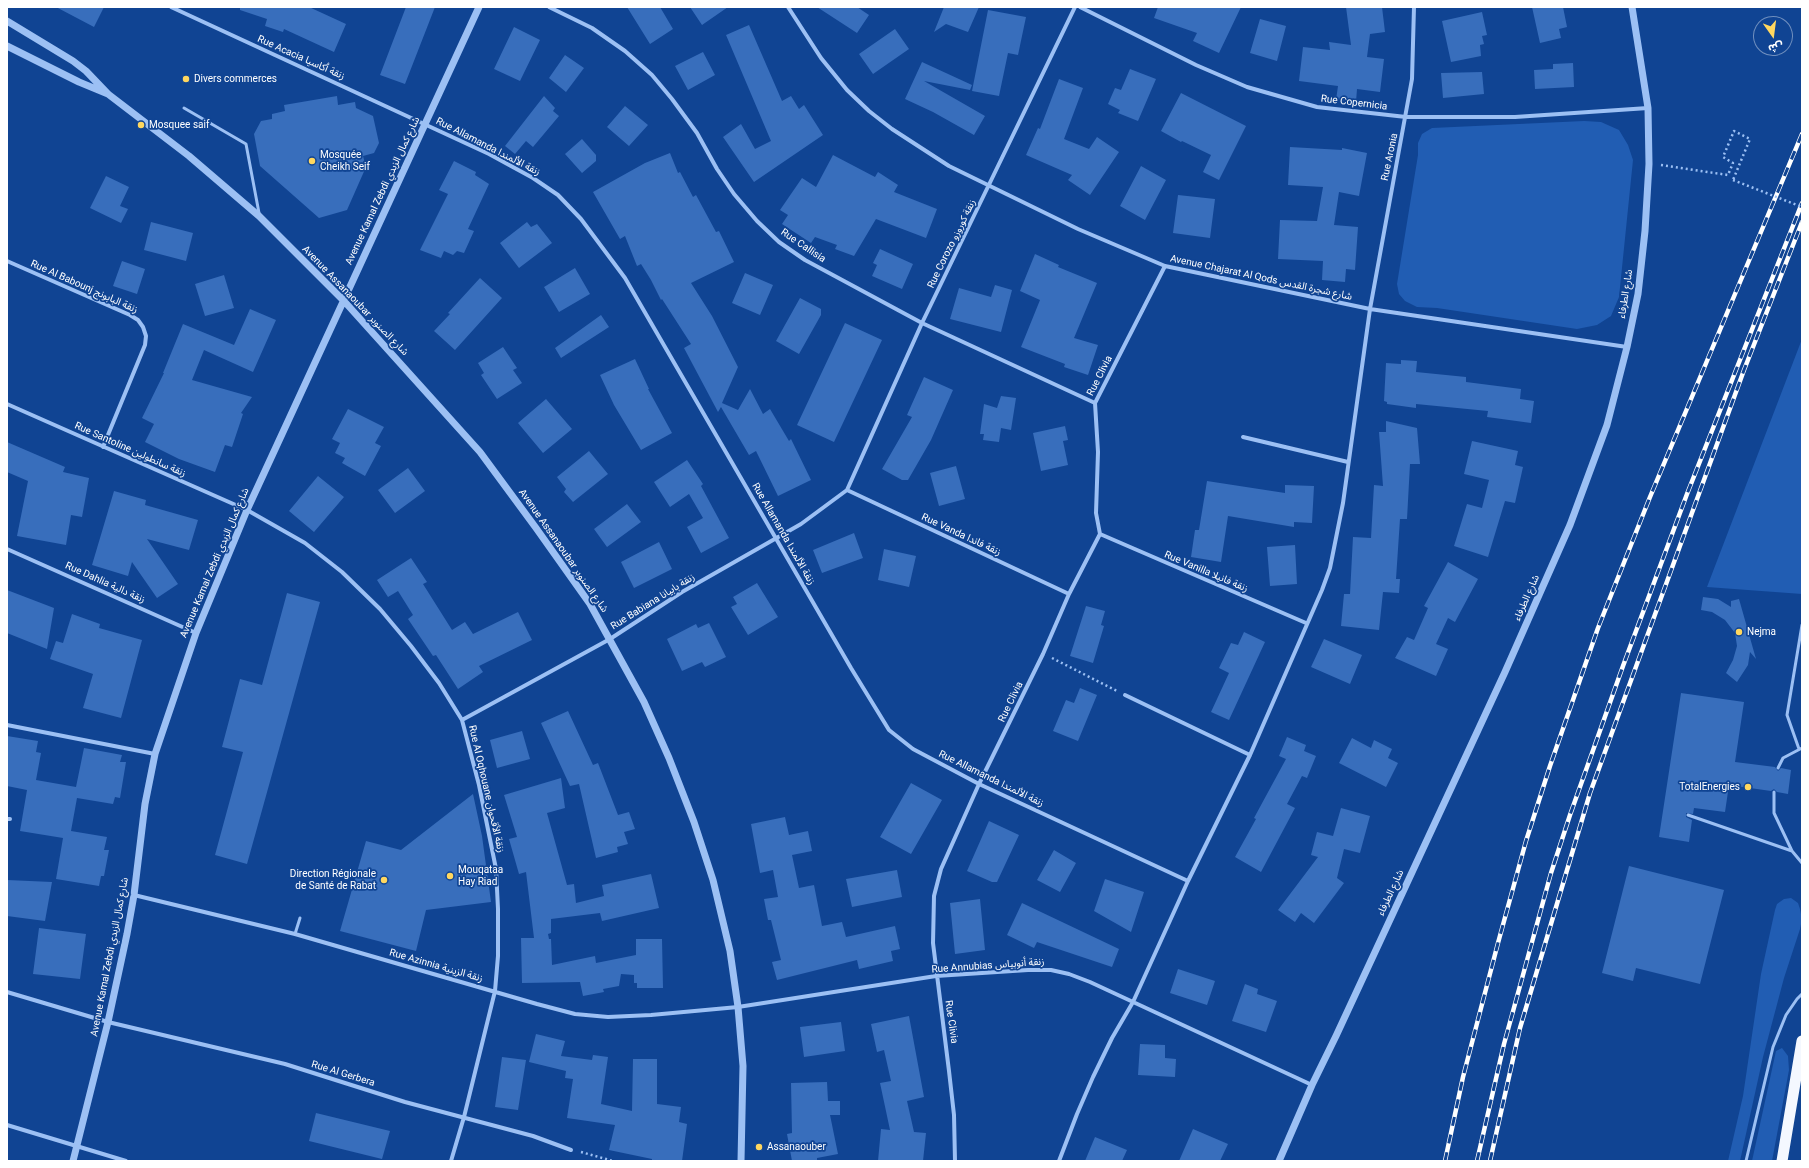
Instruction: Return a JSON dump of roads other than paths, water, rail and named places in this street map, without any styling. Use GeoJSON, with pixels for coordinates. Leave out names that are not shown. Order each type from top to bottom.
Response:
{"type":"FeatureCollection","features":[{"type":"Feature","properties":{"kind":"highway"},"geometry":{"type":"LineString","coordinates":[[1782,1161],[1802,1041]]}},
{"type":"Feature","properties":{"kind":"street","name":"Rue Acacia زنقة أكاسيا"},"geometry":{"type":"LineString","coordinates":[[171,7],[426,124]]}},
{"type":"Feature","properties":{"kind":"street","name":"Avenue Kamal Zebdi شارع كمال الزبدي"},"geometry":{"type":"LineString","coordinates":[[74,1161],[108,1022],[134,895],[145,804],[155,754],[196,632],[247,510],[479,7]]}},
{"type":"Feature","properties":{"kind":"street","name":"Rue Callisia"},"geometry":{"type":"LineString","coordinates":[[549,7],[592,28],[625,51],[652,75],[672,99],[697,134],[734,194],[757,221],[779,242],[805,260],[922,323],[1095,403]]}},
{"type":"Feature","properties":{"kind":"street","name":"Avenue Chajarat Al Qods شارع شجرة القدس"},"geometry":{"type":"LineString","coordinates":[[788,7],[821,58],[846,90],[892,129],[949,166],[1078,228],[1165,266],[1370,309],[1627,347]]}},
{"type":"Feature","properties":{"kind":"street","name":"Rue Corozo زنقة كوروزو"},"geometry":{"type":"LineString","coordinates":[[847,490],[922,323],[1075,7]]}},
{"type":"Feature","properties":{"kind":"street","name":"Rue Copernicia"},"geometry":{"type":"LineString","coordinates":[[1080,7],[1196,65],[1247,87],[1317,107],[1406,117],[1515,117],[1648,108]]}},
{"type":"Feature","properties":{"kind":"street","name":"Rue Aronia"},"geometry":{"type":"LineString","coordinates":[[1370,309],[1385,220],[1412,80],[1414,7]]}},
{"type":"Feature","properties":{"kind":"street","name":"شارع الطرفاء"},"geometry":{"type":"LineString","coordinates":[[1279,1161],[1312,1085],[1505,672],[1570,525],[1607,425],[1627,347],[1638,294],[1645,231],[1649,164],[1648,108],[1632,7]]}},
{"type":"Feature","properties":{"kind":"street","name":"Avenue Assanaoubar شارع الصنوبر"},"geometry":{"type":"LineString","coordinates":[[7,21],[73,61],[92,76],[108,94],[189,156],[259,216],[344,301],[480,452],[585,598],[610,639],[644,702],[669,758],[694,822],[713,880],[730,951],[738,1007],[743,1066],[741,1161]]}},
{"type":"Feature","properties":{"kind":"street","name":"Avenue Assanaoubar شارع الصنوبر"},"geometry":{"type":"LineString","coordinates":[[7,46],[79,82],[108,94]]}},
{"type":"Feature","properties":{"kind":"street","name":"Rue Allamanda زنقة الألمندا"},"geometry":{"type":"LineString","coordinates":[[426,124],[489,154],[533,178],[558,195],[581,219],[625,278],[851,668],[889,730],[913,749],[979,784],[1188,881]]}},
{"type":"Feature","properties":{"kind":"street","name":"Rue Al Babounj زنقة البابونج"},"geometry":{"type":"LineString","coordinates":[[7,261],[130,315],[138,320],[143,327],[146,336],[145,345],[103,447]]}},
{"type":"Feature","properties":{"kind":"street","name":"Rue Clivia"},"geometry":{"type":"LineString","coordinates":[[955,1161],[952,1100],[933,943],[934,896],[941,869],[979,784],[1043,654],[1069,594],[1100,534],[1096,513],[1098,452],[1095,403],[1165,266]]}},
{"type":"Feature","properties":{"kind":"street"},"geometry":{"type":"LineString","coordinates":[[1059,1161],[1093,1077],[1112,1038],[1133,1002],[1188,881],[1250,755],[1322,590],[1335,548],[1343,504],[1370,309]]}},
{"type":"Feature","properties":{"kind":"street","name":"Rue Santoline زنقة سانطولين"},"geometry":{"type":"LineString","coordinates":[[7,404],[247,510]]}},
{"type":"Feature","properties":{"kind":"street"},"geometry":{"type":"LineString","coordinates":[[1243,437],[1348,462]]}},
{"type":"Feature","properties":{"kind":"street","name":"Rue Babiana زنقة بابيانا"},"geometry":{"type":"LineString","coordinates":[[462,720],[610,639],[682,592],[807,520],[847,490]]}},
{"type":"Feature","properties":{"kind":"street","name":"Rue Vanda زنقة فاندا"},"geometry":{"type":"LineString","coordinates":[[847,490],[1069,594]]}},
{"type":"Feature","properties":{"kind":"street","name":"Rue Al Oqhouane زنقة الأقحوان"},"geometry":{"type":"LineString","coordinates":[[247,510],[306,543],[342,572],[380,609],[416,652],[439,683],[462,720],[483,800],[496,869],[498,909],[495,991],[464,1117],[451,1161]]}},
{"type":"Feature","properties":{"kind":"street","name":"Rue Vanilla زنقة فانيلا"},"geometry":{"type":"LineString","coordinates":[[1100,534],[1306,624]]}},
{"type":"Feature","properties":{"kind":"street","name":"Rue Dahlia زنقة دالية"},"geometry":{"type":"LineString","coordinates":[[7,549],[196,632]]}},
{"type":"Feature","properties":{"kind":"street"},"geometry":{"type":"LineString","coordinates":[[1125,695],[1250,755]]}},
{"type":"Feature","properties":{"kind":"street"},"geometry":{"type":"LineString","coordinates":[[7,726],[155,754]]}},
{"type":"Feature","properties":{"kind":"street","name":"Rue Azinnia زنقة الزينية"},"geometry":{"type":"LineString","coordinates":[[134,895],[295,934],[575,1014],[608,1017],[651,1015],[738,1007]]}},
{"type":"Feature","properties":{"kind":"street","name":"Rue Annubias زنقة أنوبياس"},"geometry":{"type":"LineString","coordinates":[[738,1007],[936,976],[1051,970],[1069,974],[1090,982],[1312,1085]]}},
{"type":"Feature","properties":{"kind":"street","name":"Rue Al Gerbera"},"geometry":{"type":"LineString","coordinates":[[7,992],[108,1022],[285,1064],[405,1102],[533,1136],[571,1150]]}},
{"type":"Feature","properties":{"kind":"street"},"geometry":{"type":"LineString","coordinates":[[7,1126],[126,1161]]}},
{"type":"Feature","properties":{"kind":"lane"},"geometry":{"type":"LineString","coordinates":[[184,108],[246,144],[259,216]]}},
{"type":"Feature","properties":{"kind":"lane"},"geometry":{"type":"LineString","coordinates":[[1778,768],[1783,758],[1801,748],[1787,715],[1802,625]]}},
{"type":"Feature","properties":{"kind":"lane"},"geometry":{"type":"LineString","coordinates":[[1774,792],[1774,813],[1792,851],[1802,863]]}},
{"type":"Feature","properties":{"kind":"lane"},"geometry":{"type":"LineString","coordinates":[[1688,815],[1792,851]]}},
{"type":"Feature","properties":{"kind":"lane"},"geometry":{"type":"LineString","coordinates":[[295,934],[300,918]]}},
{"type":"Feature","properties":{"kind":"lane"},"geometry":{"type":"LineString","coordinates":[[1746,1161],[1773,1047],[1786,1015],[1802,994]]}},
{"type":"Feature","properties":{"kind":"railway"},"geometry":{"type":"LineString","coordinates":[[1445,1161],[1463,1077],[1498,943],[1526,841],[1550,766],[1598,628],[1650,497],[1802,134]]}},
{"type":"Feature","properties":{"kind":"railway"},"geometry":{"type":"LineString","coordinates":[[1477,1161],[1504,1044],[1551,873],[1570,815],[1623,666],[1687,494],[1802,203]]}},
{"type":"Feature","properties":{"kind":"railway"},"geometry":{"type":"LineString","coordinates":[[1490,1161],[1520,1028],[1590,793],[1744,370],[1802,222]]}},
{"type":"Feature","properties":{"kind":"place","name":"Divers commerces"},"geometry":{"type":"Point","coordinates":[186,79]}},
{"type":"Feature","properties":{"kind":"place","name":"Mosquee saif"},"geometry":{"type":"Point","coordinates":[141,125]}},
{"type":"Feature","properties":{"kind":"place","name":"Mosquée Cheikh Seif"},"geometry":{"type":"Point","coordinates":[312,161]}},
{"type":"Feature","properties":{"kind":"place","name":"Nejma"},"geometry":{"type":"Point","coordinates":[1739,632]}},
{"type":"Feature","properties":{"kind":"place","name":"TotalEnergies"},"geometry":{"type":"Point","coordinates":[1748,787]}},
{"type":"Feature","properties":{"kind":"place","name":"Mouqataa Hay Riad"},"geometry":{"type":"Point","coordinates":[450,876]}},
{"type":"Feature","properties":{"kind":"place","name":"Direction Régionale de Santé de Rabat"},"geometry":{"type":"Point","coordinates":[384,880]}},
{"type":"Feature","properties":{"kind":"place","name":"Assanaouber"},"geometry":{"type":"Point","coordinates":[759,1147]}}]}
